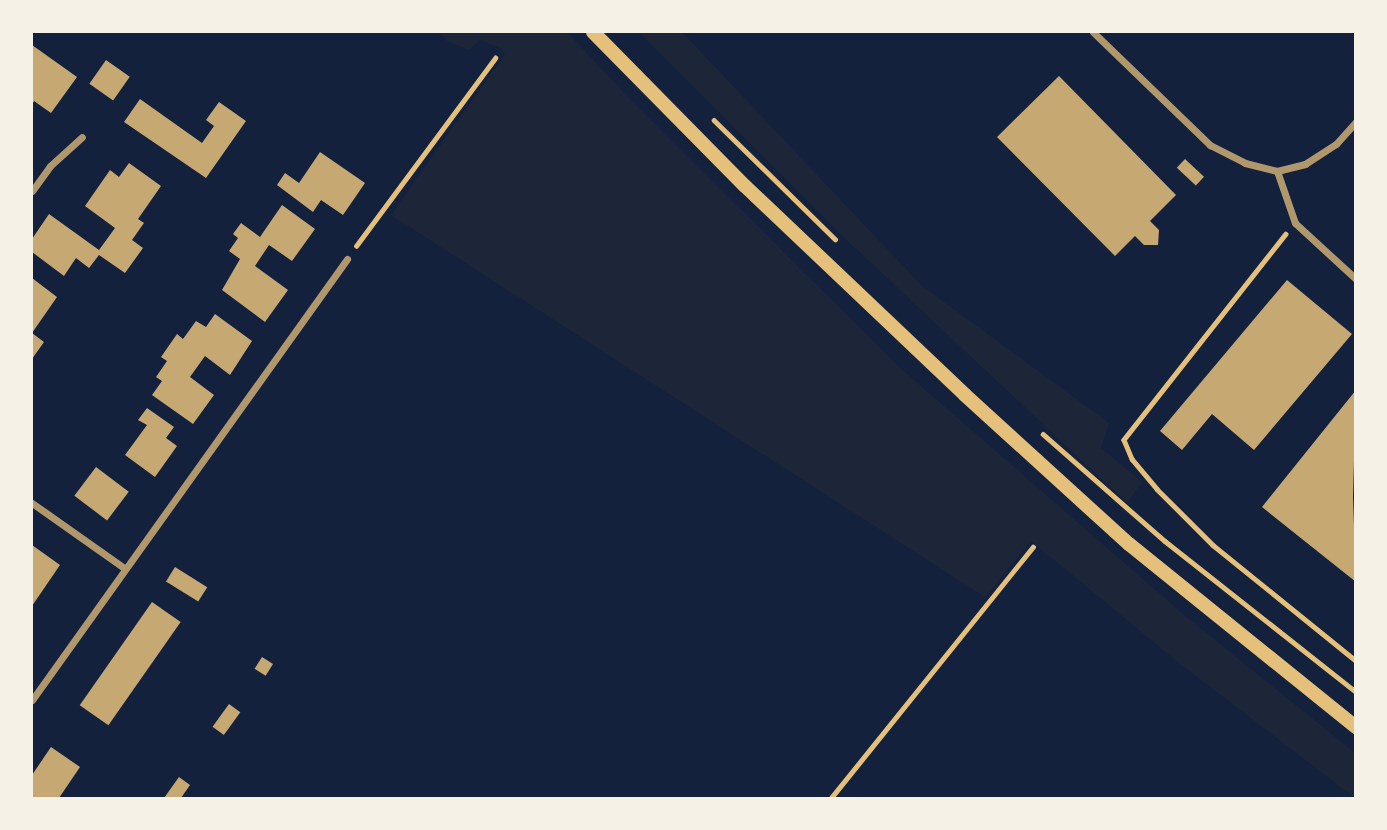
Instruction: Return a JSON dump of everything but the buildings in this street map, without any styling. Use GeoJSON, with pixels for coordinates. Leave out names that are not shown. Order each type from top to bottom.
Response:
{"type":"FeatureCollection","features":[{"type":"Feature","properties":{"kind":"main road"},"geometry":{"type":"LineString","coordinates":[[593,32],[745,186],[1129,544],[1356,727]]}},
{"type":"Feature","properties":{"kind":"street"},"geometry":{"type":"LineString","coordinates":[[1093,32],[1210,145],[1245,163],[1277,171],[1305,163],[1336,144],[1356,122]]}},
{"type":"Feature","properties":{"kind":"street"},"geometry":{"type":"LineString","coordinates":[[32,191],[50,166],[82,137]]}},
{"type":"Feature","properties":{"kind":"street"},"geometry":{"type":"LineString","coordinates":[[1277,171],[1295,223],[1356,279]]}},
{"type":"Feature","properties":{"kind":"street"},"geometry":{"type":"LineString","coordinates":[[32,700],[347,259]]}},
{"type":"Feature","properties":{"kind":"street"},"geometry":{"type":"LineString","coordinates":[[32,503],[124,568]]}},
{"type":"Feature","properties":{"kind":"path"},"geometry":{"type":"LineString","coordinates":[[347,259],[495,58]]}},
{"type":"Feature","properties":{"kind":"path"},"geometry":{"type":"LineString","coordinates":[[707,114],[837,240]]}},
{"type":"Feature","properties":{"kind":"path"},"geometry":{"type":"LineString","coordinates":[[1295,223],[1124,440],[1132,459],[1157,489],[1213,545],[1356,661]]}},
{"type":"Feature","properties":{"kind":"path"},"geometry":{"type":"LineString","coordinates":[[1040,431],[1165,541],[1356,692]]}},
{"type":"Feature","properties":{"kind":"path"},"geometry":{"type":"LineString","coordinates":[[831,799],[1033,547]]}},
{"type":"Feature","properties":{"kind":"shaded area"},"geometry":{"type":"Polygon","coordinates":[[[440,32],[567,32],[628,97],[899,367],[1183,614],[1355,753],[1355,798],[1183,666],[1031,541],[985,597],[391,215],[505,54],[498,47],[480,40],[469,50],[447,41],[440,32]]]}},
{"type":"Feature","properties":{"kind":"shaded area"},"geometry":{"type":"Polygon","coordinates":[[[639,32],[682,32],[922,286],[1109,423],[1101,448],[1142,482],[1127,503],[851,244],[639,32]]]}}]}
